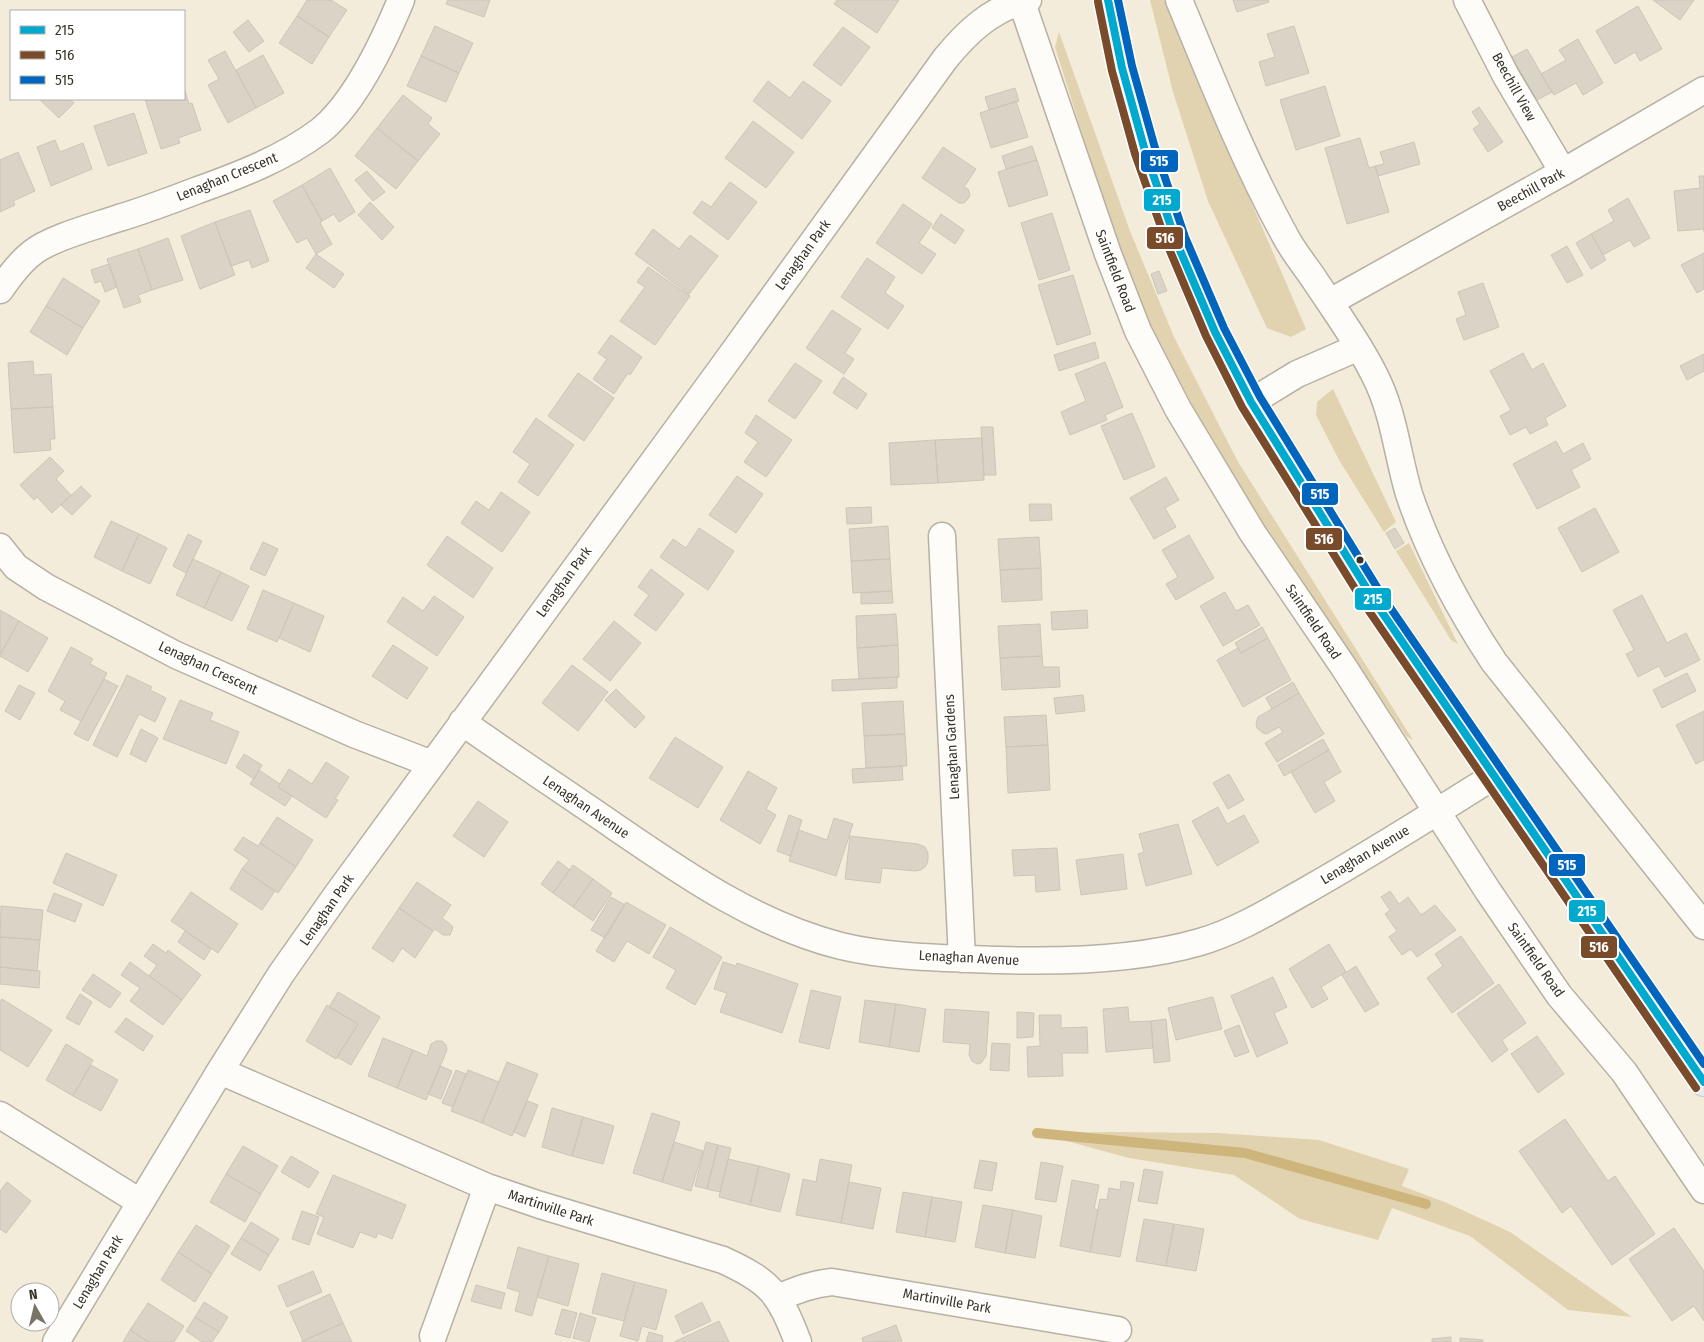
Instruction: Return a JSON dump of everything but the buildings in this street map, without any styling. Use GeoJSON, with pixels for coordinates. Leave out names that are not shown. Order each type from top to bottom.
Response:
{"type":"FeatureCollection","features":[{"type":"Feature","properties":{"kind":"highway"},"geometry":{"type":"LineString","coordinates":[[1108,0],[1122,68],[1145,151],[1176,241],[1215,332],[1251,402],[1377,606],[1704,1082]]}},
{"type":"Feature","properties":{"kind":"street","name":"Lenaghan Crescent"},"geometry":{"type":"LineString","coordinates":[[0,290],[11,274],[32,252],[61,238],[242,174],[283,154],[320,130],[345,104],[365,72],[393,20],[401,0]]}},
{"type":"Feature","properties":{"kind":"street","name":"Lenaghan Park"},"geometry":{"type":"LineString","coordinates":[[56,1342],[220,1071],[282,974],[338,893],[730,357],[945,59],[963,38],[983,21],[999,10],[1024,0]]}},
{"type":"Feature","properties":{"kind":"street","name":"Saintfield Road"},"geometry":{"type":"LineString","coordinates":[[1024,0],[1108,254],[1138,331],[1178,410],[1252,532],[1343,666],[1437,812],[1559,995],[1624,1072],[1704,1190]]}},
{"type":"Feature","properties":{"kind":"street"},"geometry":{"type":"LineString","coordinates":[[1179,0],[1226,112],[1266,198],[1289,242],[1359,347],[1388,404],[1409,492],[1424,534],[1445,580],[1470,625],[1494,662],[1704,926]]}},
{"type":"Feature","properties":{"kind":"street","name":"Beechill View"},"geometry":{"type":"LineString","coordinates":[[1467,0],[1506,76],[1563,172]]}},
{"type":"Feature","properties":{"kind":"street","name":"Beechill Park"},"geometry":{"type":"LineString","coordinates":[[1330,302],[1563,172],[1704,90]]}},
{"type":"Feature","properties":{"kind":"street"},"geometry":{"type":"LineString","coordinates":[[1251,402],[1297,374],[1359,347]]}},
{"type":"Feature","properties":{"kind":"street","name":"Lenaghan Gardens"},"geometry":{"type":"LineString","coordinates":[[942,536],[962,959]]}},
{"type":"Feature","properties":{"kind":"street","name":"Lenaghan Crescent"},"geometry":{"type":"LineString","coordinates":[[0,547],[16,567],[46,587],[176,655],[354,734],[432,764]]}},
{"type":"Feature","properties":{"kind":"street","name":"Lenaghan Avenue"},"geometry":{"type":"LineString","coordinates":[[462,722],[662,859],[725,898],[786,928],[841,946],[898,954],[962,959],[1040,961],[1099,959],[1157,951],[1200,942],[1249,923],[1355,862],[1494,776]]}},
{"type":"Feature","properties":{"kind":"street","name":"Martinville Park"},"geometry":{"type":"LineString","coordinates":[[220,1071],[487,1187],[540,1205],[723,1260],[747,1271],[767,1285],[779,1298],[798,1342]]}},
{"type":"Feature","properties":{"kind":"street"},"geometry":{"type":"LineString","coordinates":[[0,1115],[140,1202]]}},
{"type":"Feature","properties":{"kind":"street"},"geometry":{"type":"LineString","coordinates":[[433,1336],[487,1187]]}},
{"type":"Feature","properties":{"kind":"street","name":"Martinville Park"},"geometry":{"type":"LineString","coordinates":[[779,1298],[804,1287],[832,1282],[1118,1330]]}},
{"type":"Feature","properties":{"kind":"shaded area"},"geometry":{"type":"Polygon","coordinates":[[[1150,0],[1164,0],[1306,329],[1291,337],[1267,328],[1208,201],[1173,92],[1150,0]]]}},
{"type":"Feature","properties":{"kind":"shaded area"},"geometry":{"type":"Polygon","coordinates":[[[1059,32],[1130,231],[1174,337],[1237,460],[1413,740],[1406,736],[1260,518],[1193,406],[1153,332],[1119,252],[1055,47],[1059,32]]]}},
{"type":"Feature","properties":{"kind":"shaded area"},"geometry":{"type":"Polygon","coordinates":[[[1333,389],[1396,522],[1384,532],[1339,460],[1316,415],[1317,402],[1333,389]]]}},
{"type":"Feature","properties":{"kind":"shaded area"},"geometry":{"type":"Polygon","coordinates":[[[1409,543],[1458,644],[1451,640],[1396,551],[1409,543]]]}},
{"type":"Feature","properties":{"kind":"shaded area"},"geometry":{"type":"Polygon","coordinates":[[[1037,1133],[1218,1133],[1319,1140],[1409,1169],[1402,1186],[1447,1203],[1510,1232],[1632,1317],[1568,1310],[1470,1236],[1392,1208],[1378,1240],[1300,1219],[1234,1175],[1129,1158],[1037,1133]]]}},
{"type":"Feature","properties":{"kind":"waterway"},"geometry":{"type":"LineString","coordinates":[[1037,1133],[1245,1153],[1426,1204]]}},
{"type":"Feature","properties":{"kind":"transit line","name":"215"},"geometry":{"type":"LineString","coordinates":[[1108,0],[1122,68],[1145,151],[1176,241],[1215,332],[1251,402],[1377,605],[1704,1082]]}},
{"type":"Feature","properties":{"kind":"transit line","name":"515"},"geometry":{"type":"LineString","coordinates":[[1118,0],[1132,66],[1155,148],[1185,237],[1224,328],[1260,397],[1385,600],[1704,1064]]}},
{"type":"Feature","properties":{"kind":"transit line","name":"516"},"geometry":{"type":"LineString","coordinates":[[1098,2],[1112,71],[1135,154],[1167,244],[1206,336],[1242,407],[1369,611],[1696,1088]]}}]}
